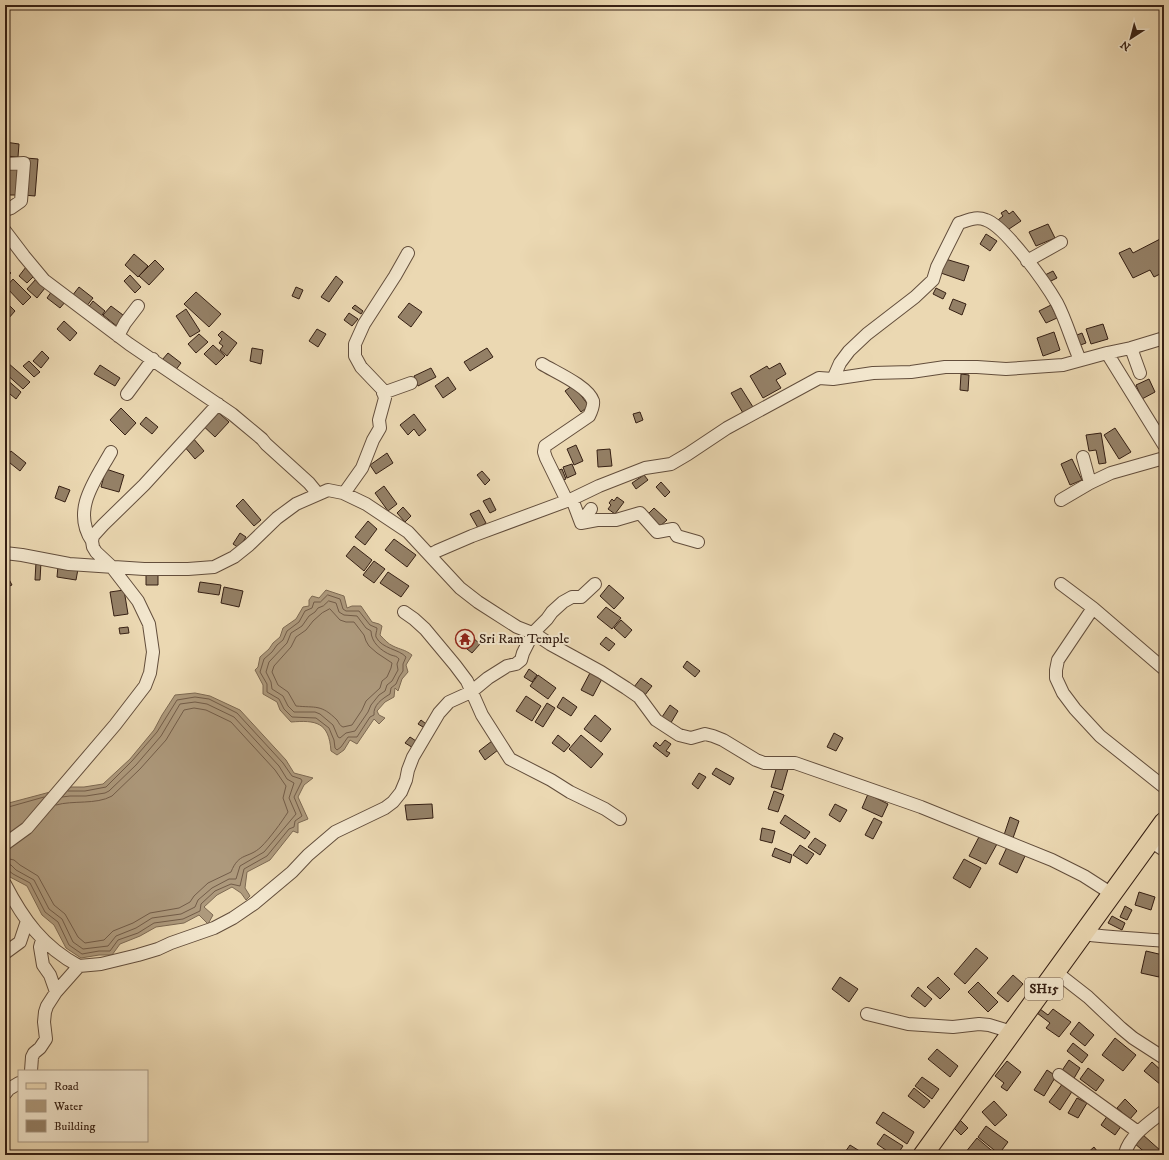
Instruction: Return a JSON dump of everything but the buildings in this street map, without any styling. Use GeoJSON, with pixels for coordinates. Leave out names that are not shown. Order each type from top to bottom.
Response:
{"type":"FeatureCollection","features":[{"type":"Feature","properties":{"kind":"main road","name":"SH15"},"geometry":{"type":"LineString","coordinates":[[923,1155],[1112,894],[1157,845],[1164,822]]}},
{"type":"Feature","properties":{"kind":"street"},"geometry":{"type":"LineString","coordinates":[[5,164],[24,163],[21,201],[5,210]]}},
{"type":"Feature","properties":{"kind":"street"},"geometry":{"type":"LineString","coordinates":[[833,379],[840,363],[849,351],[867,334],[915,297],[933,280],[937,267],[960,223],[974,218],[985,219],[994,224],[1027,261],[1057,304],[1080,360]]}},
{"type":"Feature","properties":{"kind":"street"},"geometry":{"type":"LineString","coordinates":[[5,231],[44,280],[118,336],[232,414],[309,482],[318,494]]}},
{"type":"Feature","properties":{"kind":"street"},"geometry":{"type":"LineString","coordinates":[[1027,261],[1060,242]]}},
{"type":"Feature","properties":{"kind":"street"},"geometry":{"type":"LineString","coordinates":[[343,493],[367,459],[373,440],[380,428],[379,420],[384,398],[382,389],[361,367],[354,356],[355,344],[364,324],[392,282],[408,253]]}},
{"type":"Feature","properties":{"kind":"street"},"geometry":{"type":"LineString","coordinates":[[118,336],[125,322],[138,306]]}},
{"type":"Feature","properties":{"kind":"street"},"geometry":{"type":"LineString","coordinates":[[430,555],[472,536],[569,500],[599,486],[645,468],[671,464],[727,428],[819,378],[833,379],[873,373],[911,372],[945,367],[1006,369],[1056,366],[1131,348],[1164,338]]}},
{"type":"Feature","properties":{"kind":"street"},"geometry":{"type":"LineString","coordinates":[[1131,348],[1140,373]]}},
{"type":"Feature","properties":{"kind":"street"},"geometry":{"type":"LineString","coordinates":[[1108,353],[1164,445]]}},
{"type":"Feature","properties":{"kind":"street"},"geometry":{"type":"LineString","coordinates":[[128,394],[153,359]]}},
{"type":"Feature","properties":{"kind":"street"},"geometry":{"type":"LineString","coordinates":[[542,364],[574,382],[584,390],[593,401],[593,409],[589,416],[545,446],[544,452],[546,458],[581,523],[605,510]]}},
{"type":"Feature","properties":{"kind":"street"},"geometry":{"type":"LineString","coordinates":[[383,393],[411,383]]}},
{"type":"Feature","properties":{"kind":"street"},"geometry":{"type":"LineString","coordinates":[[92,541],[103,525],[144,485],[218,404]]}},
{"type":"Feature","properties":{"kind":"street"},"geometry":{"type":"LineString","coordinates":[[5,844],[27,828],[115,725],[145,686],[150,673],[153,652],[149,624],[138,602],[111,566],[96,552],[84,526],[83,514],[88,493],[111,452]]}},
{"type":"Feature","properties":{"kind":"street"},"geometry":{"type":"LineString","coordinates":[[1083,457],[1090,483]]}},
{"type":"Feature","properties":{"kind":"street"},"geometry":{"type":"LineString","coordinates":[[1061,500],[1111,473],[1164,458]]}},
{"type":"Feature","properties":{"kind":"street"},"geometry":{"type":"LineString","coordinates":[[5,553],[22,554],[68,564],[188,570],[214,566],[234,557],[277,518],[296,504],[328,490],[343,493],[366,504],[408,532],[460,588],[472,598],[517,627],[533,633],[626,688],[639,697],[656,720],[679,735],[691,738],[704,734],[713,736],[764,763],[795,763],[921,807],[1052,860],[1084,876],[1112,894]]}},
{"type":"Feature","properties":{"kind":"street"},"geometry":{"type":"LineString","coordinates":[[594,515],[616,520],[640,513],[657,532],[673,529],[677,536],[698,542]]}},
{"type":"Feature","properties":{"kind":"street"},"geometry":{"type":"LineString","coordinates":[[5,884],[27,921],[42,940],[58,953],[79,966],[91,966],[119,960],[158,949],[214,928],[233,918],[255,903],[292,872],[308,855],[335,832],[385,808],[393,802],[406,780],[413,757],[439,713],[449,702],[471,692],[506,666],[516,664],[521,660],[533,633],[563,602],[572,597],[580,597],[595,584]]}},
{"type":"Feature","properties":{"kind":"street"},"geometry":{"type":"LineString","coordinates":[[1061,584],[1093,608],[1164,669]]}},
{"type":"Feature","properties":{"kind":"street"},"geometry":{"type":"LineString","coordinates":[[1093,608],[1058,660],[1056,670],[1057,682],[1063,693],[1090,727],[1164,787]]}},
{"type":"Feature","properties":{"kind":"street"},"geometry":{"type":"LineString","coordinates":[[404,612],[425,629],[467,681],[482,715],[510,759],[551,780],[570,792],[605,809],[620,819]]}},
{"type":"Feature","properties":{"kind":"street"},"geometry":{"type":"LineString","coordinates":[[5,953],[20,942],[27,921]]}},
{"type":"Feature","properties":{"kind":"street"},"geometry":{"type":"LineString","coordinates":[[1084,934],[1164,941]]}},
{"type":"Feature","properties":{"kind":"street"},"geometry":{"type":"LineString","coordinates":[[42,940],[40,947],[43,965],[50,976],[56,992]]}},
{"type":"Feature","properties":{"kind":"street"},"geometry":{"type":"LineString","coordinates":[[31,1070],[32,1057],[46,1039],[45,1012],[47,1006],[56,992],[79,966]]}},
{"type":"Feature","properties":{"kind":"street"},"geometry":{"type":"LineString","coordinates":[[1056,972],[1088,997],[1120,1028],[1164,1058]]}},
{"type":"Feature","properties":{"kind":"street"},"geometry":{"type":"LineString","coordinates":[[867,1014],[908,1024],[953,1027],[979,1024],[989,1025],[1012,1032]]}},
{"type":"Feature","properties":{"kind":"street"},"geometry":{"type":"LineString","coordinates":[[1059,1075],[1138,1132]]}},
{"type":"Feature","properties":{"kind":"street"},"geometry":{"type":"LineString","coordinates":[[1124,1154],[1128,1144],[1138,1132],[1164,1111]]}},
{"type":"Feature","properties":{"kind":"water"},"geometry":{"type":"Polygon","coordinates":[[[326,590],[344,596],[347,608],[352,606],[361,606],[372,622],[382,626],[380,635],[386,641],[412,655],[406,665],[408,672],[402,679],[398,691],[395,688],[394,697],[385,702],[377,711],[379,715],[385,718],[379,724],[374,719],[357,744],[350,740],[344,750],[337,755],[331,751],[330,741],[324,729],[320,725],[300,721],[291,722],[280,710],[277,702],[263,694],[263,685],[255,670],[258,667],[260,657],[280,637],[283,628],[296,619],[303,607],[309,606],[309,600],[312,596],[319,598],[326,590]]]}},
{"type":"Feature","properties":{"kind":"water"},"geometry":{"type":"Polygon","coordinates":[[[195,693],[210,696],[240,710],[286,760],[294,773],[313,778],[304,785],[298,797],[308,819],[298,823],[298,833],[293,831],[270,860],[247,872],[245,888],[250,896],[246,900],[241,893],[232,887],[217,895],[204,907],[213,915],[208,924],[199,915],[184,923],[156,927],[140,936],[120,944],[112,955],[99,955],[81,958],[66,948],[54,925],[42,915],[27,886],[10,877],[5,871],[5,804],[69,787],[84,787],[103,784],[130,759],[154,730],[175,695],[195,693]]]}},
{"type":"Feature","properties":{"kind":"place","name":"Sri Ram Temple"},"geometry":{"type":"Point","coordinates":[465,639]}}]}
